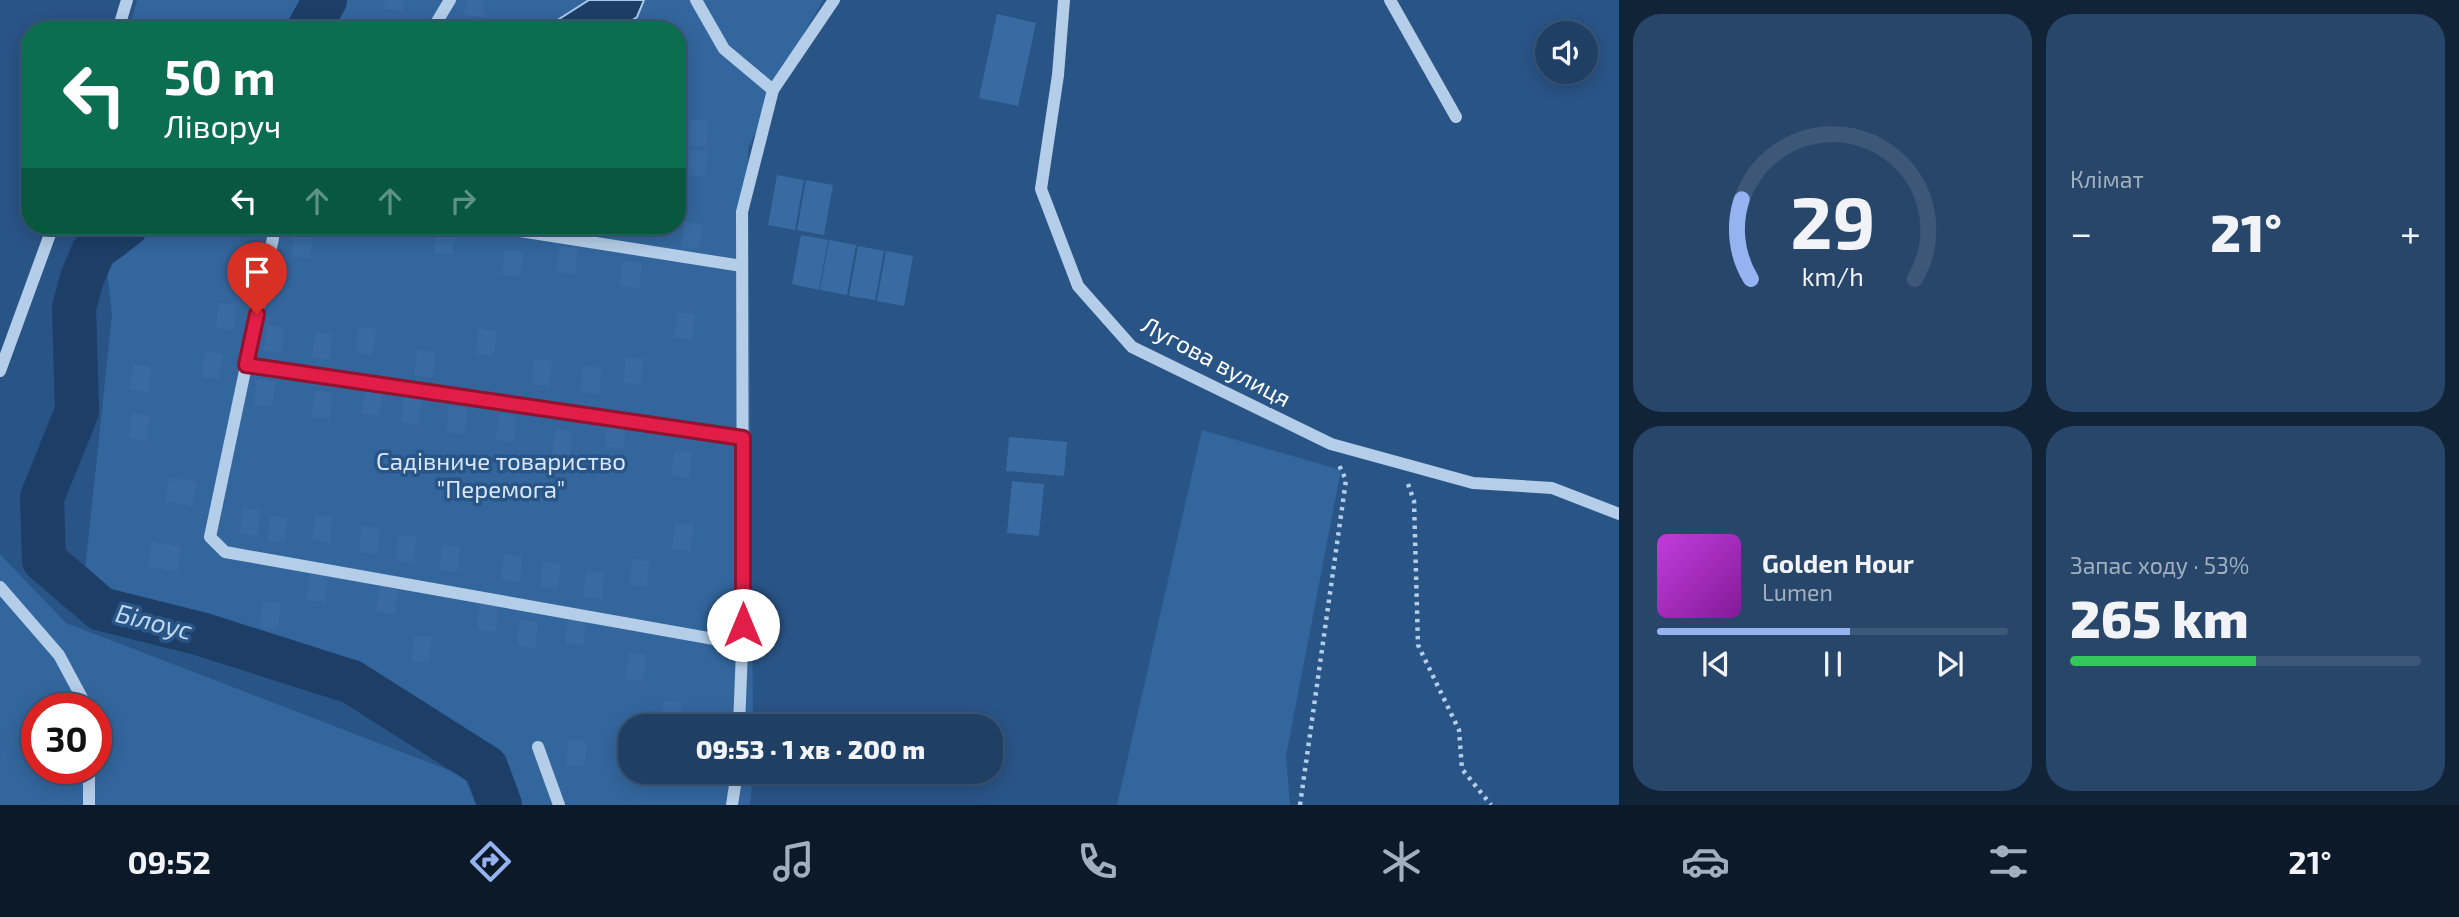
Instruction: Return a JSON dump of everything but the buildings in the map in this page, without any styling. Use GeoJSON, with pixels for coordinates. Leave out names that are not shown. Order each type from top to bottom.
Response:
{"type":"FeatureCollection","features":[{"type":"Feature","properties":{"kind":"street"},"geometry":{"type":"LineString","coordinates":[[121,21],[127,0]]}},
{"type":"Feature","properties":{"kind":"street"},"geometry":{"type":"LineString","coordinates":[[437,21],[450,0]]}},
{"type":"Feature","properties":{"kind":"street"},"geometry":{"type":"LineString","coordinates":[[696,0],[724,49],[773,90]]}},
{"type":"Feature","properties":{"kind":"street"},"geometry":{"type":"LineString","coordinates":[[739,714],[742,644],[742,212],[773,90],[834,0]]}},
{"type":"Feature","properties":{"kind":"street","name":"Лугова вулиця"},"geometry":{"type":"LineString","coordinates":[[1064,0],[1058,75],[1041,190],[1078,286],[1132,347],[1331,444],[1474,483],[1552,488],[1619,514]]}},
{"type":"Feature","properties":{"kind":"street"},"geometry":{"type":"LineString","coordinates":[[1390,0],[1456,117]]}},
{"type":"Feature","properties":{"kind":"street"},"geometry":{"type":"LineString","coordinates":[[0,371],[50,235]]}},
{"type":"Feature","properties":{"kind":"street"},"geometry":{"type":"LineString","coordinates":[[545,235],[743,266]]}},
{"type":"Feature","properties":{"kind":"street"},"geometry":{"type":"LineString","coordinates":[[273,238],[210,537],[225,552],[742,644]]}},
{"type":"Feature","properties":{"kind":"street"},"geometry":{"type":"LineString","coordinates":[[246,365],[743,438]]}},
{"type":"Feature","properties":{"kind":"street"},"geometry":{"type":"LineString","coordinates":[[0,587],[59,655],[79,693]]}},
{"type":"Feature","properties":{"kind":"street"},"geometry":{"type":"LineString","coordinates":[[538,747],[559,805]]}},
{"type":"Feature","properties":{"kind":"street"},"geometry":{"type":"LineString","coordinates":[[89,784],[89,805]]}},
{"type":"Feature","properties":{"kind":"street"},"geometry":{"type":"LineString","coordinates":[[732,805],[735,784]]}},
{"type":"Feature","properties":{"kind":"path"},"geometry":{"type":"LineString","coordinates":[[1300,805],[1346,480],[1331,444]]}},
{"type":"Feature","properties":{"kind":"path"},"geometry":{"type":"LineString","coordinates":[[1401,463],[1414,500],[1418,645],[1459,730],[1462,769],[1491,805]]}},
{"type":"Feature","properties":{"kind":"green space","name":"Садівниче товариство \"Перемога\""},"geometry":{"type":"Polygon","coordinates":[[[137,0],[823,0],[748,148],[753,714],[618,714],[618,784],[752,784],[750,805],[511,805],[502,783],[455,725],[244,642],[83,589],[112,315],[103,235],[686,235],[686,21],[131,21],[137,0]]]}},
{"type":"Feature","properties":{"kind":"green space"},"geometry":{"type":"Polygon","coordinates":[[[1202,430],[1341,470],[1286,756],[1290,805],[1117,805],[1202,430]]]}},
{"type":"Feature","properties":{"kind":"green space"},"geometry":{"type":"Polygon","coordinates":[[[0,554],[66,623],[464,776],[476,805],[0,805],[0,554]]]}},
{"type":"Feature","properties":{"kind":"shaded area"},"geometry":{"type":"Polygon","coordinates":[[[589,0],[644,0],[637,17],[631,21],[556,21],[589,0]]]}},
{"type":"Feature","properties":{"kind":"waterway","name":"Білоус"},"geometry":{"type":"LineString","coordinates":[[313,21],[325,0]]}},
{"type":"Feature","properties":{"kind":"waterway","name":"Білоус"},"geometry":{"type":"LineString","coordinates":[[114,235],[94,250],[82,278],[74,308],[77,411],[42,498],[44,560],[101,609],[201,634],[352,682],[486,767],[500,805]]}},
{"type":"Feature","properties":{"kind":"route"},"geometry":{"type":"LineString","coordinates":[[257,314],[246,365],[743,438],[743,625]]}}]}
